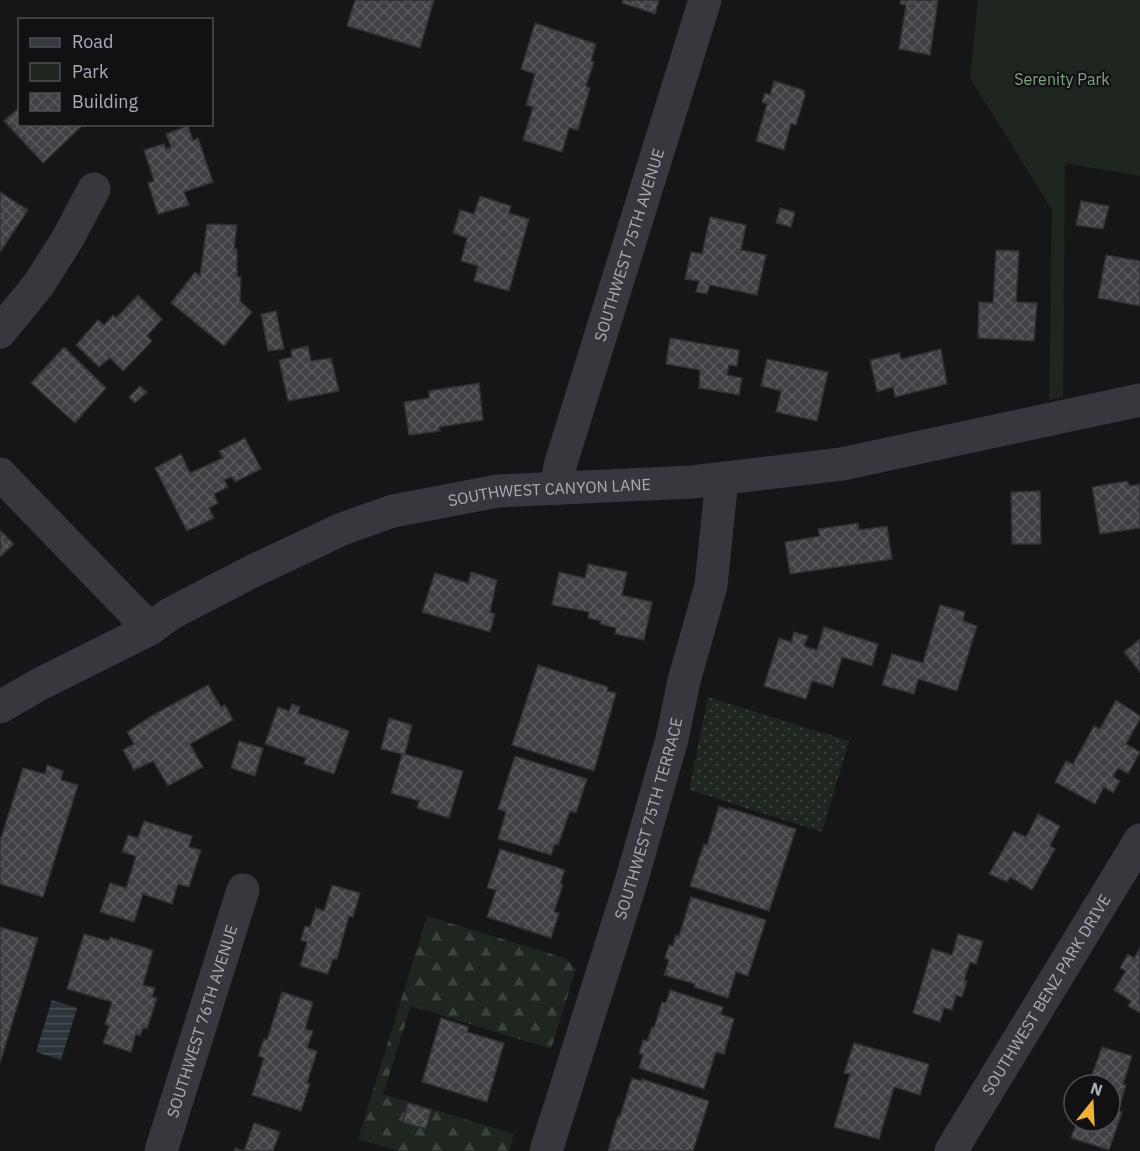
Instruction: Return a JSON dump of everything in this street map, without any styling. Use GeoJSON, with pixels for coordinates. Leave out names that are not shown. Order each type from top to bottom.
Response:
{"type":"FeatureCollection","features":[{"type":"Feature","properties":{"kind":"street","name":"SOUTHWEST 75TH AVENUE"},"geometry":{"type":"LineString","coordinates":[[555,489],[560,466],[705,0]]}},
{"type":"Feature","properties":{"kind":"street"},"geometry":{"type":"LineString","coordinates":[[0,332],[39,284],[68,238],[94,189]]}},
{"type":"Feature","properties":{"kind":"street","name":"SOUTHWEST CANYON LANE"},"geometry":{"type":"LineString","coordinates":[[0,707],[40,684],[150,629],[170,614],[253,571],[325,536],[370,518],[419,505],[498,491],[722,479],[842,464],[1140,400]]}},
{"type":"Feature","properties":{"kind":"street"},"geometry":{"type":"LineString","coordinates":[[0,474],[150,629]]}},
{"type":"Feature","properties":{"kind":"street","name":"SOUTHWEST 75TH TERRACE"},"geometry":{"type":"LineString","coordinates":[[546,1151],[631,882],[672,739],[684,681],[711,585],[722,479]]}},
{"type":"Feature","properties":{"kind":"street","name":"SOUTHWEST BENZ PARK DRIVE"},"geometry":{"type":"LineString","coordinates":[[951,1151],[1140,840]]}},
{"type":"Feature","properties":{"kind":"street","name":"SOUTHWEST 76TH AVENUE"},"geometry":{"type":"LineString","coordinates":[[161,1151],[243,890]]}},
{"type":"Feature","properties":{"kind":"green space","name":"Serenity Park"},"geometry":{"type":"Polygon","coordinates":[[[978,0],[1140,0],[1140,176],[1065,163],[1063,397],[1049,400],[1052,210],[970,78],[978,0]]]}},
{"type":"Feature","properties":{"kind":"green space"},"geometry":{"type":"Polygon","coordinates":[[[708,697],[849,741],[822,832],[689,790],[708,697]]]}},
{"type":"Feature","properties":{"kind":"green space"},"geometry":{"type":"Polygon","coordinates":[[[427,916],[565,958],[576,969],[551,1049],[411,1006],[383,1094],[514,1134],[509,1151],[398,1151],[358,1139],[427,916]]]}},
{"type":"Feature","properties":{"kind":"shaded area"},"geometry":{"type":"Polygon","coordinates":[[[52,1000],[77,1008],[61,1060],[36,1052],[52,1000]]]}},
{"type":"Feature","properties":{"kind":"building"},"geometry":{"type":"Polygon","coordinates":[[[355,0],[434,0],[420,48],[347,26],[355,0]]]}},
{"type":"Feature","properties":{"kind":"building"},"geometry":{"type":"Polygon","coordinates":[[[623,0],[659,0],[655,14],[622,3],[623,0]]]}},
{"type":"Feature","properties":{"kind":"building"},"geometry":{"type":"Polygon","coordinates":[[[901,0],[938,0],[930,55],[899,49],[906,5],[900,4],[901,0]]]}},
{"type":"Feature","properties":{"kind":"building"},"geometry":{"type":"Polygon","coordinates":[[[535,23],[596,44],[591,61],[594,62],[586,86],[590,88],[578,130],[569,128],[562,152],[523,140],[533,107],[526,105],[535,74],[521,69],[535,23]]]}},
{"type":"Feature","properties":{"kind":"building"},"geometry":{"type":"Polygon","coordinates":[[[774,81],[804,90],[805,96],[796,125],[791,124],[784,150],[756,141],[767,104],[762,102],[765,93],[770,95],[774,81]]]}},
{"type":"Feature","properties":{"kind":"building"},"geometry":{"type":"Polygon","coordinates":[[[18,109],[18,126],[82,126],[43,163],[4,121],[18,109]]]}},
{"type":"Feature","properties":{"kind":"building"},"geometry":{"type":"Polygon","coordinates":[[[188,126],[193,141],[198,138],[213,182],[184,192],[189,205],[158,214],[148,183],[154,181],[144,150],[164,144],[166,149],[171,147],[166,134],[188,126]]]}},
{"type":"Feature","properties":{"kind":"building"},"geometry":{"type":"Polygon","coordinates":[[[0,192],[28,210],[1,251],[0,251],[0,192]]]}},
{"type":"Feature","properties":{"kind":"building"},"geometry":{"type":"Polygon","coordinates":[[[480,196],[511,206],[509,213],[529,219],[509,291],[474,281],[478,266],[461,261],[467,238],[453,233],[460,210],[474,214],[480,196]]]}},
{"type":"Feature","properties":{"kind":"building"},"geometry":{"type":"Polygon","coordinates":[[[1081,201],[1109,206],[1103,229],[1076,225],[1081,201]]]}},
{"type":"Feature","properties":{"kind":"building"},"geometry":{"type":"Polygon","coordinates":[[[780,208],[795,212],[791,227],[776,223],[780,208]]]}},
{"type":"Feature","properties":{"kind":"building"},"geometry":{"type":"Polygon","coordinates":[[[710,217],[746,225],[741,250],[766,255],[757,295],[710,285],[707,294],[696,292],[699,281],[685,279],[691,252],[702,254],[710,217]]]}},
{"type":"Feature","properties":{"kind":"building"},"geometry":{"type":"Polygon","coordinates":[[[207,224],[237,225],[234,249],[237,249],[237,277],[241,277],[240,301],[252,312],[224,346],[171,303],[195,272],[200,276],[207,224]]]}},
{"type":"Feature","properties":{"kind":"building"},"geometry":{"type":"Polygon","coordinates":[[[996,250],[1019,251],[1016,302],[1037,303],[1034,341],[978,338],[979,302],[993,303],[996,250]]]}},
{"type":"Feature","properties":{"kind":"building"},"geometry":{"type":"Polygon","coordinates":[[[1106,255],[1140,261],[1140,306],[1098,298],[1106,255]]]}},
{"type":"Feature","properties":{"kind":"building"},"geometry":{"type":"Polygon","coordinates":[[[138,295],[162,319],[147,336],[152,341],[123,371],[110,358],[99,367],[76,345],[98,320],[104,325],[113,315],[116,318],[138,295]]]}},
{"type":"Feature","properties":{"kind":"building"},"geometry":{"type":"Polygon","coordinates":[[[276,311],[284,349],[268,351],[261,314],[276,311]]]}},
{"type":"Feature","properties":{"kind":"building"},"geometry":{"type":"Polygon","coordinates":[[[670,338],[739,350],[737,366],[729,365],[727,375],[742,378],[739,395],[699,388],[700,370],[666,364],[670,338]]]}},
{"type":"Feature","properties":{"kind":"building"},"geometry":{"type":"Polygon","coordinates":[[[308,346],[311,361],[331,358],[339,391],[288,401],[279,360],[292,357],[291,350],[308,346]]]}},
{"type":"Feature","properties":{"kind":"building"},"geometry":{"type":"Polygon","coordinates":[[[64,347],[106,388],[75,423],[31,383],[64,347]]]}},
{"type":"Feature","properties":{"kind":"building"},"geometry":{"type":"Polygon","coordinates":[[[941,349],[947,384],[895,397],[893,387],[877,392],[870,360],[900,353],[901,359],[941,349]]]}},
{"type":"Feature","properties":{"kind":"building"},"geometry":{"type":"Polygon","coordinates":[[[767,359],[828,372],[817,421],[776,412],[781,391],[761,386],[767,359]]]}},
{"type":"Feature","properties":{"kind":"building"},"geometry":{"type":"Polygon","coordinates":[[[479,383],[483,420],[439,427],[440,431],[409,435],[404,402],[429,398],[429,391],[479,383]]]}},
{"type":"Feature","properties":{"kind":"building"},"geometry":{"type":"Polygon","coordinates":[[[140,386],[147,392],[135,403],[129,397],[140,386]]]}},
{"type":"Feature","properties":{"kind":"building"},"geometry":{"type":"Polygon","coordinates":[[[245,438],[261,469],[235,482],[232,477],[224,480],[228,487],[214,494],[218,503],[209,508],[214,518],[187,531],[155,468],[181,454],[190,473],[223,458],[219,451],[245,438]]]}},
{"type":"Feature","properties":{"kind":"building"},"geometry":{"type":"Polygon","coordinates":[[[1127,481],[1130,486],[1140,484],[1140,528],[1100,534],[1092,487],[1127,481]]]}},
{"type":"Feature","properties":{"kind":"building"},"geometry":{"type":"Polygon","coordinates":[[[1040,491],[1041,544],[1012,544],[1011,492],[1040,491]]]}},
{"type":"Feature","properties":{"kind":"building"},"geometry":{"type":"Polygon","coordinates":[[[858,523],[859,530],[887,526],[892,559],[790,574],[785,542],[820,536],[818,529],[858,523]]]}},
{"type":"Feature","properties":{"kind":"building"},"geometry":{"type":"Polygon","coordinates":[[[0,530],[14,544],[0,557],[0,530]]]}},
{"type":"Feature","properties":{"kind":"building"},"geometry":{"type":"Polygon","coordinates":[[[588,564],[627,572],[622,595],[652,602],[644,640],[615,634],[616,628],[588,618],[589,612],[552,605],[559,572],[585,578],[588,564]]]}},
{"type":"Feature","properties":{"kind":"building"},"geometry":{"type":"Polygon","coordinates":[[[471,572],[497,580],[490,612],[495,614],[490,632],[422,612],[435,573],[468,583],[471,572]]]}},
{"type":"Feature","properties":{"kind":"building"},"geometry":{"type":"Polygon","coordinates":[[[940,605],[965,612],[963,621],[977,626],[957,691],[918,679],[914,694],[882,685],[892,654],[923,663],[940,605]]]}},
{"type":"Feature","properties":{"kind":"building"},"geometry":{"type":"Polygon","coordinates":[[[824,627],[878,644],[872,666],[842,657],[833,687],[812,681],[806,699],[764,686],[779,638],[791,642],[794,632],[808,636],[804,646],[817,650],[824,627]]]}},
{"type":"Feature","properties":{"kind":"building"},"geometry":{"type":"Polygon","coordinates":[[[1140,639],[1140,672],[1124,652],[1140,639]]]}},
{"type":"Feature","properties":{"kind":"building"},"geometry":{"type":"Polygon","coordinates":[[[538,665],[608,687],[607,691],[616,693],[594,771],[512,745],[538,665]]]}},
{"type":"Feature","properties":{"kind":"building"},"geometry":{"type":"Polygon","coordinates":[[[208,685],[221,707],[225,705],[233,720],[190,744],[203,767],[168,786],[153,761],[134,770],[123,750],[134,744],[127,732],[208,685]]]}},
{"type":"Feature","properties":{"kind":"building"},"geometry":{"type":"Polygon","coordinates":[[[1116,700],[1140,716],[1126,744],[1140,752],[1128,774],[1118,768],[1113,777],[1120,781],[1113,793],[1104,787],[1095,804],[1055,782],[1066,761],[1073,764],[1094,726],[1100,729],[1116,700]]]}},
{"type":"Feature","properties":{"kind":"building"},"geometry":{"type":"Polygon","coordinates":[[[292,704],[300,707],[298,713],[349,731],[334,774],[304,764],[306,758],[265,744],[278,707],[289,711],[292,704]]]}},
{"type":"Feature","properties":{"kind":"building"},"geometry":{"type":"Polygon","coordinates":[[[389,718],[412,725],[405,754],[463,771],[449,818],[417,808],[419,801],[391,793],[402,754],[381,749],[389,718]]]}},
{"type":"Feature","properties":{"kind":"building"},"geometry":{"type":"Polygon","coordinates":[[[239,741],[263,748],[255,776],[231,768],[239,741]]]}},
{"type":"Feature","properties":{"kind":"building"},"geometry":{"type":"Polygon","coordinates":[[[515,756],[587,779],[576,813],[570,811],[558,845],[555,844],[551,855],[498,839],[506,812],[498,809],[515,756]]]}},
{"type":"Feature","properties":{"kind":"building"},"geometry":{"type":"Polygon","coordinates":[[[47,765],[63,771],[61,780],[78,785],[43,897],[0,884],[0,841],[23,768],[45,774],[47,765]]]}},
{"type":"Feature","properties":{"kind":"building"},"geometry":{"type":"Polygon","coordinates":[[[719,806],[796,829],[769,911],[690,886],[704,844],[707,845],[719,806]]]}},
{"type":"Feature","properties":{"kind":"building"},"geometry":{"type":"Polygon","coordinates":[[[1038,814],[1060,826],[1050,846],[1055,849],[1032,890],[1010,877],[1007,882],[989,874],[1014,831],[1026,837],[1038,814]]]}},
{"type":"Feature","properties":{"kind":"building"},"geometry":{"type":"Polygon","coordinates":[[[144,821],[192,836],[189,847],[201,850],[189,887],[178,884],[172,904],[143,894],[134,922],[100,912],[110,883],[126,888],[136,856],[122,852],[128,835],[138,838],[144,821]]]}},
{"type":"Feature","properties":{"kind":"building"},"geometry":{"type":"Polygon","coordinates":[[[500,849],[565,870],[560,884],[563,885],[554,912],[559,913],[551,938],[487,917],[496,890],[487,888],[500,849]]]}},
{"type":"Feature","properties":{"kind":"building"},"geometry":{"type":"Polygon","coordinates":[[[332,885],[360,893],[353,917],[349,916],[337,959],[333,959],[328,974],[300,966],[307,942],[301,940],[305,926],[310,927],[316,908],[324,911],[332,885]]]}},
{"type":"Feature","properties":{"kind":"building"},"geometry":{"type":"Polygon","coordinates":[[[691,897],[766,920],[748,976],[736,972],[728,998],[694,987],[695,984],[664,975],[669,960],[665,958],[669,945],[673,946],[676,935],[679,936],[691,897]]]}},
{"type":"Feature","properties":{"kind":"building"},"geometry":{"type":"Polygon","coordinates":[[[0,927],[38,938],[0,1063],[0,927]]]}},
{"type":"Feature","properties":{"kind":"building"},"geometry":{"type":"Polygon","coordinates":[[[84,934],[109,941],[110,937],[153,950],[143,985],[155,988],[152,997],[157,998],[147,1029],[143,1028],[140,1036],[136,1034],[131,1052],[103,1043],[109,1026],[105,1024],[112,1002],[67,989],[84,934]]]}},
{"type":"Feature","properties":{"kind":"building"},"geometry":{"type":"Polygon","coordinates":[[[958,934],[983,941],[976,964],[970,962],[962,997],[956,995],[952,1010],[944,1008],[940,1022],[913,1013],[932,949],[952,955],[958,934]]]}},
{"type":"Feature","properties":{"kind":"building"},"geometry":{"type":"Polygon","coordinates":[[[1140,948],[1140,1013],[1128,1006],[1131,1001],[1114,990],[1126,971],[1120,968],[1128,954],[1134,958],[1140,948]]]}},
{"type":"Feature","properties":{"kind":"building"},"geometry":{"type":"Polygon","coordinates":[[[670,990],[723,1007],[721,1014],[734,1019],[724,1054],[716,1052],[704,1089],[639,1068],[643,1055],[639,1054],[643,1040],[647,1041],[652,1027],[654,1028],[662,1002],[666,1003],[670,990]]]}},
{"type":"Feature","properties":{"kind":"building"},"geometry":{"type":"Polygon","coordinates":[[[282,992],[313,1002],[305,1029],[313,1031],[307,1048],[317,1051],[301,1111],[252,1095],[264,1058],[258,1056],[264,1039],[267,1040],[282,992]]]}},
{"type":"Feature","properties":{"kind":"building"},"geometry":{"type":"Polygon","coordinates":[[[441,1018],[469,1027],[467,1032],[504,1043],[487,1102],[422,1082],[441,1018]]]}},
{"type":"Feature","properties":{"kind":"building"},"geometry":{"type":"Polygon","coordinates":[[[854,1043],[929,1064],[920,1095],[894,1087],[879,1139],[834,1127],[850,1074],[844,1073],[854,1043]]]}},
{"type":"Feature","properties":{"kind":"building"},"geometry":{"type":"Polygon","coordinates":[[[1102,1047],[1132,1056],[1123,1084],[1126,1085],[1122,1098],[1122,1073],[1093,1073],[1102,1047]]]}},
{"type":"Feature","properties":{"kind":"building"},"geometry":{"type":"Polygon","coordinates":[[[632,1078],[641,1081],[642,1079],[709,1101],[693,1151],[608,1151],[632,1078]]]}},
{"type":"Feature","properties":{"kind":"building"},"geometry":{"type":"Polygon","coordinates":[[[408,1103],[431,1110],[426,1129],[403,1122],[408,1103]]]}},
{"type":"Feature","properties":{"kind":"building"},"geometry":{"type":"Polygon","coordinates":[[[254,1123],[280,1132],[273,1151],[244,1151],[254,1123]]]}},
{"type":"Feature","properties":{"kind":"building"},"geometry":{"type":"Polygon","coordinates":[[[1073,1133],[1115,1133],[1109,1150],[1071,1138],[1073,1133]]]}}]}
